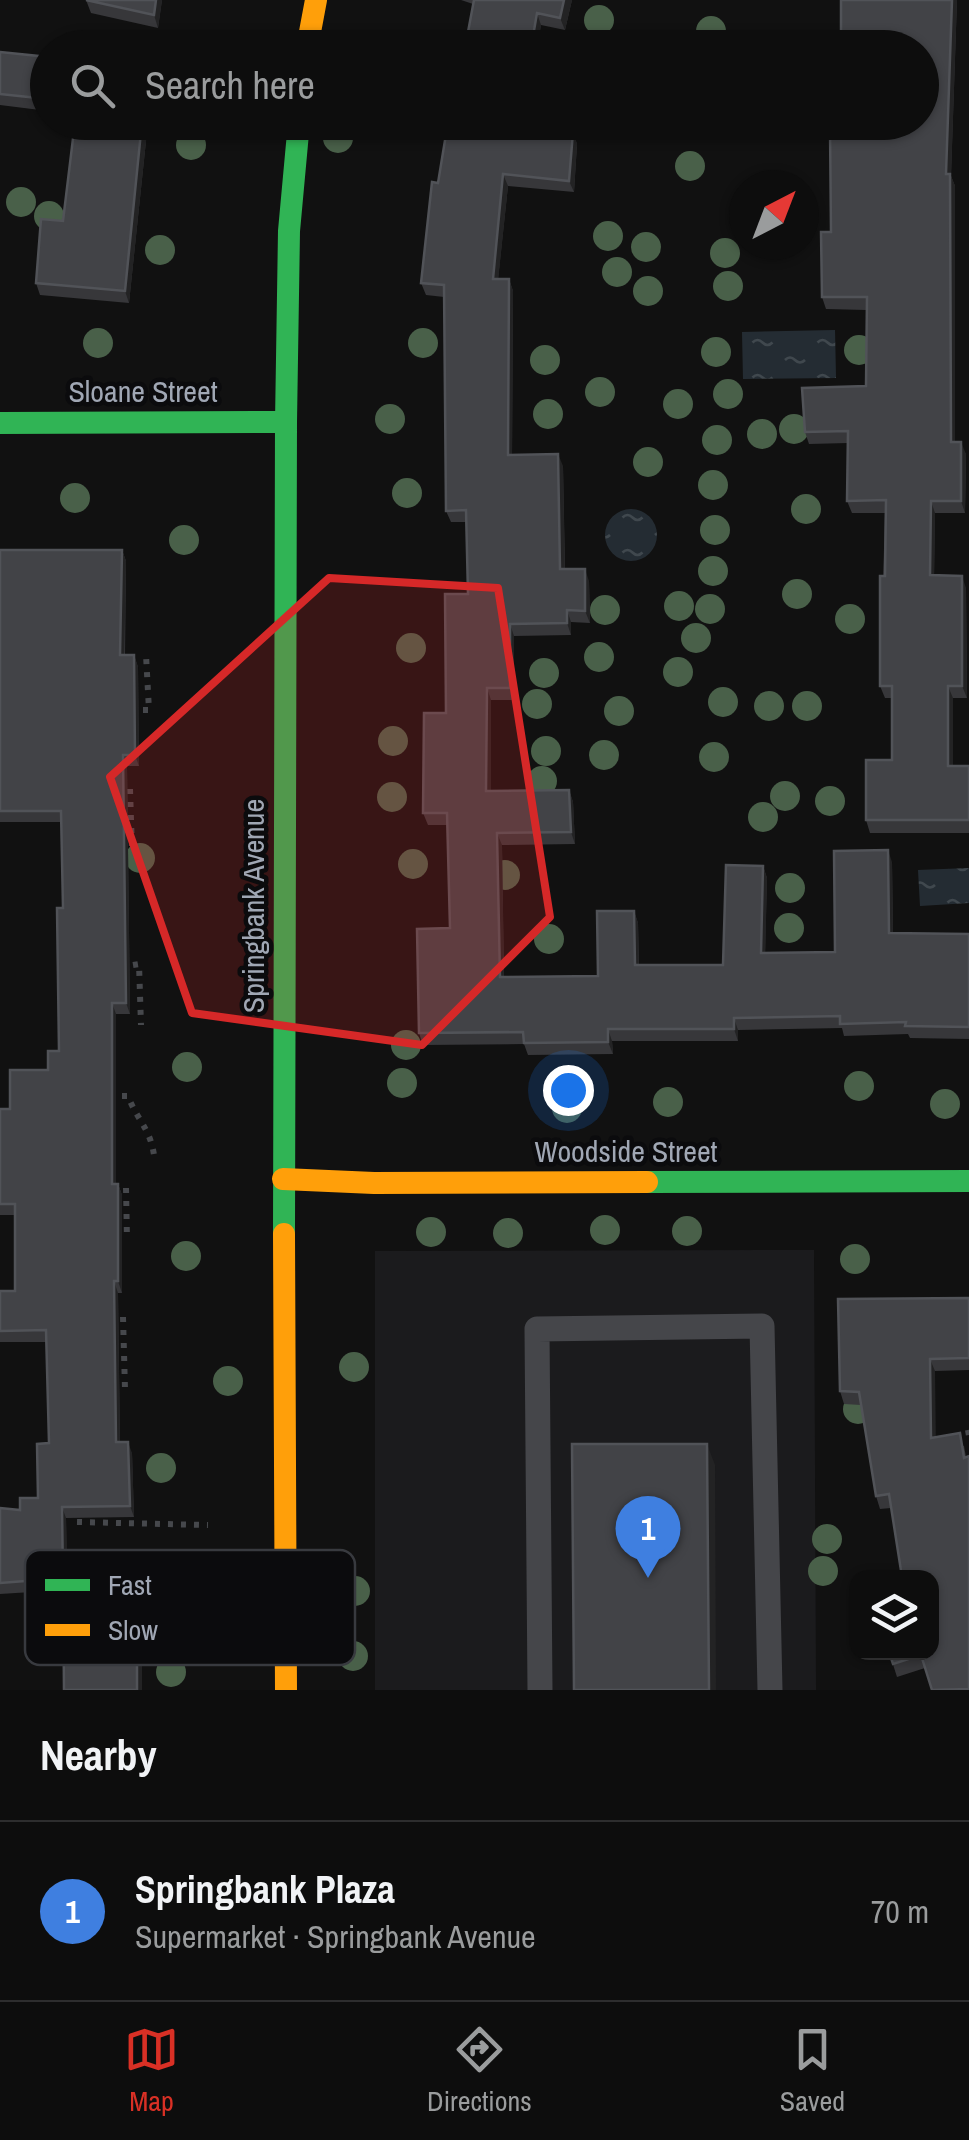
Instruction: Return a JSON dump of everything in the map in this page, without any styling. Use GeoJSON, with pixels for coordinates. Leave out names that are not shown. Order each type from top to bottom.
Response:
{"type":"FeatureCollection","features":[{"type":"Feature","properties":{"kind":"main road"},"geometry":{"type":"LineString","coordinates":[[310,30],[316,0]]}},
{"type":"Feature","properties":{"kind":"main road","name":"Springbank Avenue"},"geometry":{"type":"LineString","coordinates":[[285,1550],[286,422],[289,231],[297,140]]}},
{"type":"Feature","properties":{"kind":"main road","name":"Sloane Street"},"geometry":{"type":"LineString","coordinates":[[0,423],[286,422]]}},
{"type":"Feature","properties":{"kind":"main road","name":"Woodside Street"},"geometry":{"type":"LineString","coordinates":[[283,1178],[374,1183],[969,1182]]}},
{"type":"Feature","properties":{"kind":"main road","name":"Springbank Avenue"},"geometry":{"type":"LineString","coordinates":[[286,1665],[286,1690]]}},
{"type":"Feature","properties":{"kind":"lane"},"geometry":{"type":"LineString","coordinates":[[540,1690],[537,1328],[762,1326],[770,1690]]}},
{"type":"Feature","properties":{"kind":"path"},"geometry":{"type":"LineString","coordinates":[[143,710],[150,710],[146,655]]}},
{"type":"Feature","properties":{"kind":"path"},"geometry":{"type":"LineString","coordinates":[[130,789],[132,850]]}},
{"type":"Feature","properties":{"kind":"path"},"geometry":{"type":"LineString","coordinates":[[133,965],[138,964],[140,1025]]}},
{"type":"Feature","properties":{"kind":"path"},"geometry":{"type":"LineString","coordinates":[[122,1096],[128,1096],[135,1116],[151,1132],[154,1155]]}},
{"type":"Feature","properties":{"kind":"path"},"geometry":{"type":"LineString","coordinates":[[126,1188],[128,1240]]}},
{"type":"Feature","properties":{"kind":"path"},"geometry":{"type":"LineString","coordinates":[[124,1317],[125,1388]]}},
{"type":"Feature","properties":{"kind":"path"},"geometry":{"type":"LineString","coordinates":[[77,1522],[208,1525]]}},
{"type":"Feature","properties":{"kind":"highlighted area"},"geometry":{"type":"Polygon","coordinates":[[[329,578],[498,588],[550,917],[422,1045],[192,1013],[110,777],[329,578]]]}},
{"type":"Feature","properties":{"kind":"shaded area"},"geometry":{"type":"Polygon","coordinates":[[[814,1250],[816,1690],[375,1690],[375,1251],[814,1250]]]}},
{"type":"Feature","properties":{"kind":"water"},"geometry":{"type":"Polygon","coordinates":[[[835,330],[836,378],[743,379],[742,332],[835,330]]]}},
{"type":"Feature","properties":{"kind":"water"},"geometry":{"type":"Polygon","coordinates":[[[631,509],[649,517],[657,535],[649,553],[631,561],[613,553],[605,535],[613,517],[631,509]]]}},
{"type":"Feature","properties":{"kind":"water"},"geometry":{"type":"Polygon","coordinates":[[[969,868],[969,903],[920,906],[918,870],[969,868]]]}},
{"type":"Feature","properties":{"kind":"building"},"geometry":{"type":"Polygon","coordinates":[[[86,0],[156,0],[154,15],[86,0]]]}},
{"type":"Feature","properties":{"kind":"building"},"geometry":{"type":"Polygon","coordinates":[[[474,0],[564,0],[560,18],[537,13],[534,30],[468,30],[474,0]]]}},
{"type":"Feature","properties":{"kind":"building"},"geometry":{"type":"Polygon","coordinates":[[[841,0],[952,0],[946,174],[950,174],[951,442],[961,442],[961,501],[931,501],[930,575],[962,576],[962,686],[948,686],[948,766],[969,766],[969,820],[866,820],[866,760],[892,760],[892,686],[880,686],[880,576],[885,576],[886,500],[847,501],[848,431],[805,432],[802,388],[866,386],[867,297],[822,297],[821,232],[831,232],[830,140],[939,140],[939,30],[841,30],[841,0]]]}},
{"type":"Feature","properties":{"kind":"building"},"geometry":{"type":"Polygon","coordinates":[[[0,52],[30,55],[30,97],[0,94],[0,52]]]}},
{"type":"Feature","properties":{"kind":"building"},"geometry":{"type":"Polygon","coordinates":[[[73,140],[140,140],[125,291],[36,283],[41,219],[63,221],[73,140]]]}},
{"type":"Feature","properties":{"kind":"building"},"geometry":{"type":"Polygon","coordinates":[[[445,140],[572,140],[569,181],[503,174],[493,279],[509,279],[508,455],[558,454],[560,569],[585,569],[585,611],[567,610],[567,623],[510,624],[510,688],[487,688],[486,791],[569,790],[571,832],[497,833],[500,977],[598,976],[597,911],[634,911],[635,965],[723,965],[726,865],[763,866],[761,953],[835,952],[834,851],[888,850],[889,933],[969,934],[969,1027],[905,1026],[906,1022],[840,1024],[840,1016],[734,1018],[734,1029],[608,1029],[608,1042],[524,1043],[523,1032],[419,1033],[417,929],[450,928],[447,813],[423,813],[424,713],[446,713],[445,594],[468,594],[466,510],[446,511],[444,285],[421,283],[432,182],[438,183],[445,140]]]}},
{"type":"Feature","properties":{"kind":"building"},"geometry":{"type":"Polygon","coordinates":[[[0,550],[122,550],[120,655],[134,655],[135,755],[123,755],[126,1003],[112,1003],[112,1184],[118,1184],[118,1281],[114,1281],[116,1442],[128,1442],[130,1506],[62,1507],[63,1550],[25,1550],[25,1581],[0,1583],[0,1508],[20,1510],[20,1498],[38,1498],[37,1444],[49,1443],[46,1330],[0,1331],[0,1291],[15,1291],[15,1204],[0,1204],[0,1109],[10,1109],[10,1070],[48,1070],[48,1051],[59,1051],[57,908],[63,908],[61,811],[0,811],[0,550]]]}},
{"type":"Feature","properties":{"kind":"building"},"geometry":{"type":"Polygon","coordinates":[[[969,1298],[969,1358],[930,1359],[931,1438],[960,1433],[964,1458],[969,1456],[969,1689],[932,1690],[923,1660],[939,1660],[939,1570],[901,1570],[889,1494],[876,1496],[859,1392],[840,1391],[838,1299],[969,1298]]]}},
{"type":"Feature","properties":{"kind":"building"},"geometry":{"type":"Polygon","coordinates":[[[572,1444],[707,1444],[709,1690],[574,1690],[572,1444]]]}},
{"type":"Feature","properties":{"kind":"building"},"geometry":{"type":"Polygon","coordinates":[[[64,1665],[137,1665],[137,1690],[64,1690],[64,1665]]]}},
{"type":"Feature","properties":{"kind":"traffic: fast"},"geometry":{"type":"LineString","coordinates":[[284,1234],[286,422],[289,231],[297,140]]}},
{"type":"Feature","properties":{"kind":"traffic: fast"},"geometry":{"type":"LineString","coordinates":[[0,423],[286,422]]}},
{"type":"Feature","properties":{"kind":"traffic: fast"},"geometry":{"type":"LineString","coordinates":[[647,1182],[969,1181]]}},
{"type":"Feature","properties":{"kind":"traffic: slow"},"geometry":{"type":"LineString","coordinates":[[310,30],[316,0]]}},
{"type":"Feature","properties":{"kind":"traffic: slow"},"geometry":{"type":"LineString","coordinates":[[283,1179],[374,1183],[647,1182]]}},
{"type":"Feature","properties":{"kind":"traffic: slow"},"geometry":{"type":"LineString","coordinates":[[284,1234],[285,1550]]}},
{"type":"Feature","properties":{"kind":"traffic: slow"},"geometry":{"type":"LineString","coordinates":[[286,1665],[286,1690]]}},
{"type":"Feature","properties":{"kind":"place","name":"Springbank Plaza"},"geometry":{"type":"Point","coordinates":[648,1578]}}]}
